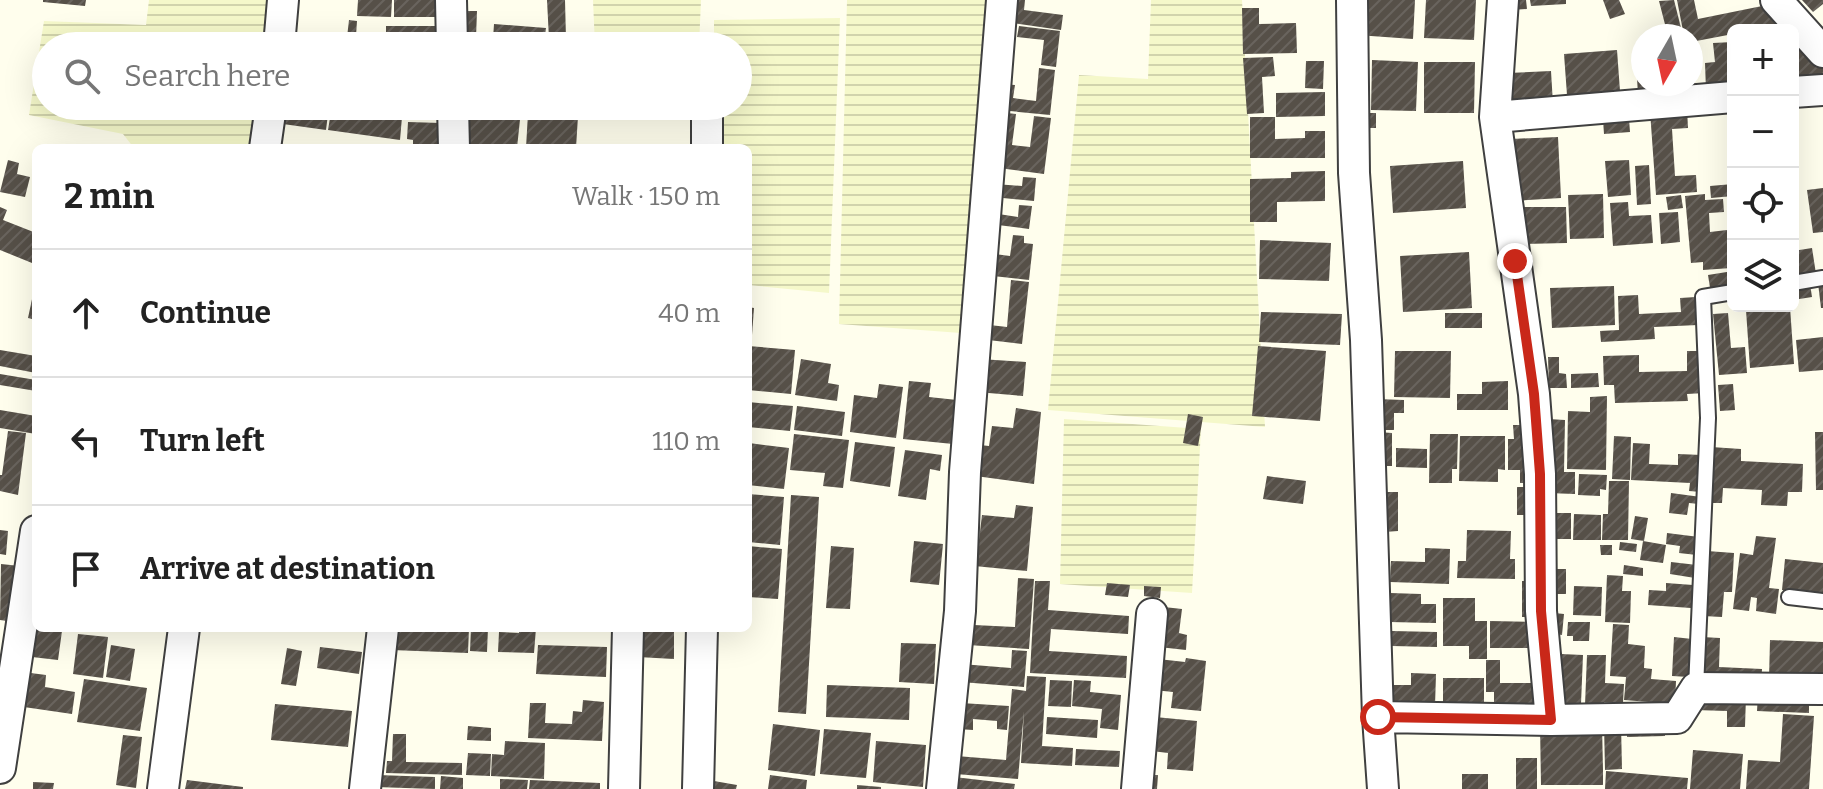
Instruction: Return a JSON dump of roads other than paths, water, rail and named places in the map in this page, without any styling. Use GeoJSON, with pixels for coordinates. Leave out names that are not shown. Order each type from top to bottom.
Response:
{"type":"FeatureCollection","features":[{"type":"Feature","properties":{"kind":"street"},"geometry":{"type":"LineString","coordinates":[[280,32],[283,0]]}},
{"type":"Feature","properties":{"kind":"street"},"geometry":{"type":"LineString","coordinates":[[451,0],[452,32]]}},
{"type":"Feature","properties":{"kind":"street"},"geometry":{"type":"LineString","coordinates":[[942,789],[960,611],[965,472],[1002,0]]}},
{"type":"Feature","properties":{"kind":"street"},"geometry":{"type":"LineString","coordinates":[[1352,0],[1354,173],[1366,340],[1383,789]]}},
{"type":"Feature","properties":{"kind":"street"},"geometry":{"type":"LineString","coordinates":[[1503,0],[1495,117],[1534,394],[1540,474],[1541,611],[1551,720]]}},
{"type":"Feature","properties":{"kind":"street"},"geometry":{"type":"LineString","coordinates":[[1776,0],[1823,52]]}},
{"type":"Feature","properties":{"kind":"street"},"geometry":{"type":"LineString","coordinates":[[1799,92],[1823,90]]}},
{"type":"Feature","properties":{"kind":"street"},"geometry":{"type":"LineString","coordinates":[[1495,117],[1727,98]]}},
{"type":"Feature","properties":{"kind":"street"},"geometry":{"type":"LineString","coordinates":[[266,144],[269,120]]}},
{"type":"Feature","properties":{"kind":"street"},"geometry":{"type":"LineString","coordinates":[[453,120],[454,144]]}},
{"type":"Feature","properties":{"kind":"street"},"geometry":{"type":"LineString","coordinates":[[707,120],[707,144]]}},
{"type":"Feature","properties":{"kind":"street"},"geometry":{"type":"LineString","coordinates":[[0,768],[32,557]]}},
{"type":"Feature","properties":{"kind":"street"},"geometry":{"type":"LineString","coordinates":[[1137,789],[1152,614]]}},
{"type":"Feature","properties":{"kind":"street"},"geometry":{"type":"LineString","coordinates":[[163,789],[183,632]]}},
{"type":"Feature","properties":{"kind":"street"},"geometry":{"type":"LineString","coordinates":[[365,789],[383,632]]}},
{"type":"Feature","properties":{"kind":"street"},"geometry":{"type":"LineString","coordinates":[[624,789],[628,632]]}},
{"type":"Feature","properties":{"kind":"street"},"geometry":{"type":"LineString","coordinates":[[698,789],[702,632]]}},
{"type":"Feature","properties":{"kind":"street"},"geometry":{"type":"LineString","coordinates":[[1378,717],[1551,720],[1677,718],[1696,688],[1823,689]]}},
{"type":"Feature","properties":{"kind":"lane"},"geometry":{"type":"LineString","coordinates":[[1799,282],[1823,278]]}},
{"type":"Feature","properties":{"kind":"lane"},"geometry":{"type":"LineString","coordinates":[[1696,688],[1708,418],[1703,297],[1727,293]]}},
{"type":"Feature","properties":{"kind":"lane"},"geometry":{"type":"LineString","coordinates":[[1789,597],[1823,601]]}}]}
